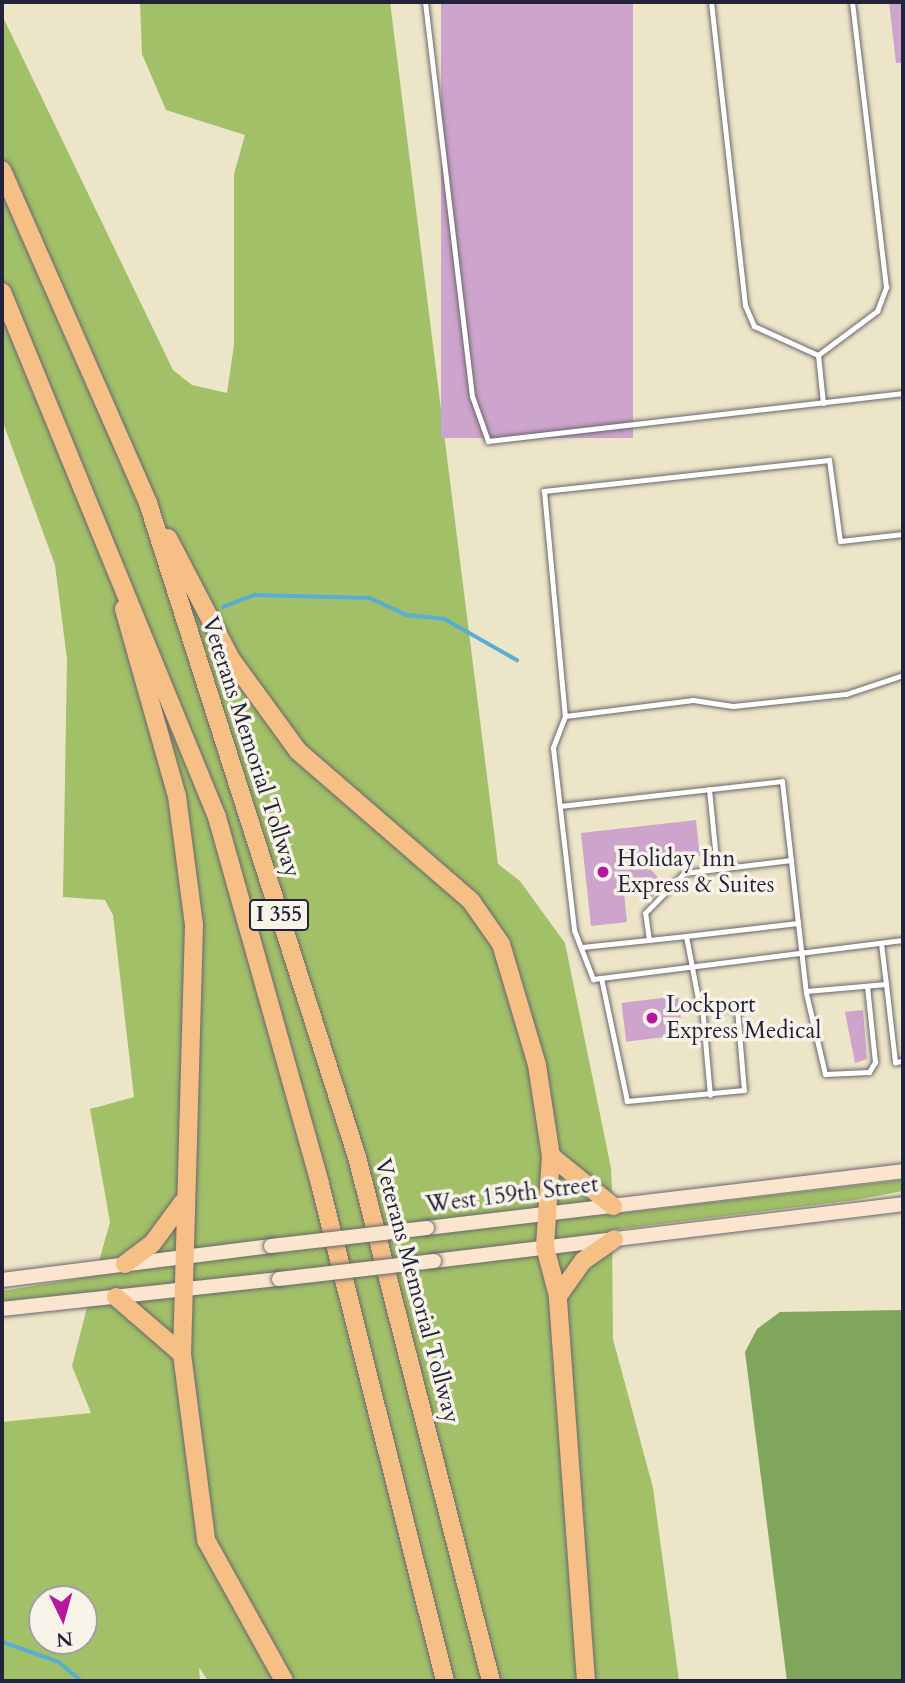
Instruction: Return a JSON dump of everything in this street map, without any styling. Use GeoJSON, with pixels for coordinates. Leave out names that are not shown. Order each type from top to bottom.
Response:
{"type":"FeatureCollection","features":[{"type":"Feature","properties":{"kind":"highway","name":"Veterans Memorial Tollway"},"geometry":{"type":"LineString","coordinates":[[2,170],[136,476],[356,1157],[491,1681]]}},
{"type":"Feature","properties":{"kind":"highway","name":"I 355"},"geometry":{"type":"LineString","coordinates":[[2,292],[99,518],[217,817],[320,1184],[445,1681]]}},
{"type":"Feature","properties":{"kind":"highway"},"geometry":{"type":"LineString","coordinates":[[136,476],[231,659],[298,751],[471,901],[501,944],[531,1033],[551,1156],[545,1247],[558,1296],[586,1681]]}},
{"type":"Feature","properties":{"kind":"highway"},"geometry":{"type":"LineString","coordinates":[[99,518],[177,796],[194,925],[183,1202],[188,1257],[183,1289],[182,1354],[206,1540],[284,1681]]}},
{"type":"Feature","properties":{"kind":"highway"},"geometry":{"type":"LineString","coordinates":[[551,1156],[613,1206]]}},
{"type":"Feature","properties":{"kind":"highway"},"geometry":{"type":"LineString","coordinates":[[125,1264],[152,1244],[183,1202]]}},
{"type":"Feature","properties":{"kind":"highway"},"geometry":{"type":"LineString","coordinates":[[558,1296],[583,1261],[614,1239]]}},
{"type":"Feature","properties":{"kind":"highway"},"geometry":{"type":"LineString","coordinates":[[116,1297],[182,1354]]}},
{"type":"Feature","properties":{"kind":"main road","name":"West 159th Street"},"geometry":{"type":"LineString","coordinates":[[2,1280],[903,1171]]}},
{"type":"Feature","properties":{"kind":"main road"},"geometry":{"type":"LineString","coordinates":[[2,1309],[434,1261],[903,1204]]}},
{"type":"Feature","properties":{"kind":"lane"},"geometry":{"type":"LineString","coordinates":[[425,2],[472,396],[488,442],[903,393]]}},
{"type":"Feature","properties":{"kind":"lane"},"geometry":{"type":"LineString","coordinates":[[711,2],[745,306],[754,326],[818,355]]}},
{"type":"Feature","properties":{"kind":"lane"},"geometry":{"type":"LineString","coordinates":[[818,355],[877,311],[886,287],[852,2]]}},
{"type":"Feature","properties":{"kind":"lane"},"geometry":{"type":"LineString","coordinates":[[818,355],[823,403]]}},
{"type":"Feature","properties":{"kind":"lane"},"geometry":{"type":"LineString","coordinates":[[903,534],[840,541],[829,460],[544,491],[565,716],[553,748],[582,947],[593,979],[903,940]]}},
{"type":"Feature","properties":{"kind":"lane"},"geometry":{"type":"LineString","coordinates":[[565,716],[693,700],[733,706],[846,694],[903,675]]}},
{"type":"Feature","properties":{"kind":"lane"},"geometry":{"type":"LineString","coordinates":[[560,806],[782,781],[806,992],[820,1066],[837,1077],[869,1072],[875,1062],[867,986]]}},
{"type":"Feature","properties":{"kind":"lane"},"geometry":{"type":"LineString","coordinates":[[709,789],[717,869]]}},
{"type":"Feature","properties":{"kind":"lane"},"geometry":{"type":"LineString","coordinates":[[649,940],[645,912],[684,873],[791,860]]}},
{"type":"Feature","properties":{"kind":"lane"},"geometry":{"type":"LineString","coordinates":[[582,947],[798,923]]}},
{"type":"Feature","properties":{"kind":"lane"},"geometry":{"type":"LineString","coordinates":[[687,936],[690,967],[702,1006],[710,1096]]}},
{"type":"Feature","properties":{"kind":"lane"},"geometry":{"type":"LineString","coordinates":[[881,943],[895,1062],[903,1061]]}},
{"type":"Feature","properties":{"kind":"lane"},"geometry":{"type":"LineString","coordinates":[[601,978],[628,1101],[740,1093],[746,1082],[737,1009],[702,1006]]}},
{"type":"Feature","properties":{"kind":"lane"},"geometry":{"type":"LineString","coordinates":[[806,992],[886,984]]}},
{"type":"Feature","properties":{"kind":"green space"},"geometry":{"type":"Polygon","coordinates":[[[140,2],[390,2],[498,864],[520,881],[565,943],[611,1168],[613,1214],[903,1180],[903,1191],[855,1200],[612,1230],[613,1339],[653,1488],[679,1681],[208,1681],[199,1667],[200,1681],[2,1681],[2,1422],[91,1413],[72,1366],[91,1292],[2,1301],[2,1291],[95,1276],[110,1222],[90,1109],[134,1097],[113,915],[105,900],[63,897],[67,659],[55,565],[2,420],[2,15],[173,370],[192,385],[227,393],[234,345],[234,174],[245,135],[166,110],[142,54],[140,2]]]}},
{"type":"Feature","properties":{"kind":"green space"},"geometry":{"type":"Polygon","coordinates":[[[903,1310],[903,1681],[787,1681],[745,1352],[757,1329],[780,1312],[903,1310]]]}},
{"type":"Feature","properties":{"kind":"building"},"geometry":{"type":"Polygon","coordinates":[[[441,2],[633,2],[633,438],[441,438],[441,2]]]}},
{"type":"Feature","properties":{"kind":"building"},"geometry":{"type":"Polygon","coordinates":[[[889,2],[903,2],[903,63],[896,63],[889,2]]]}},
{"type":"Feature","properties":{"kind":"building","name":"Holiday Inn Express & Suites"},"geometry":{"type":"Polygon","coordinates":[[[696,820],[700,856],[644,862],[665,885],[648,901],[622,873],[627,922],[591,926],[581,833],[696,820]]]}},
{"type":"Feature","properties":{"kind":"building","name":"Lockport Express Medical"},"geometry":{"type":"Polygon","coordinates":[[[678,996],[683,1035],[626,1042],[621,1003],[678,996]]]}},
{"type":"Feature","properties":{"kind":"building"},"geometry":{"type":"Polygon","coordinates":[[[863,1010],[867,1059],[855,1063],[845,1012],[863,1010]]]}},
{"type":"Feature","properties":{"kind":"waterway"},"geometry":{"type":"LineString","coordinates":[[223,607],[255,595],[370,598],[407,615],[445,619],[517,660]]}},
{"type":"Feature","properties":{"kind":"waterway"},"geometry":{"type":"LineString","coordinates":[[2,1642],[59,1662],[82,1681]]}},
{"type":"Feature","properties":{"kind":"place","name":"Holiday Inn Express & Suites"},"geometry":{"type":"Point","coordinates":[603,872]}},
{"type":"Feature","properties":{"kind":"place","name":"Lockport Express Medical"},"geometry":{"type":"Point","coordinates":[652,1018]}}]}
